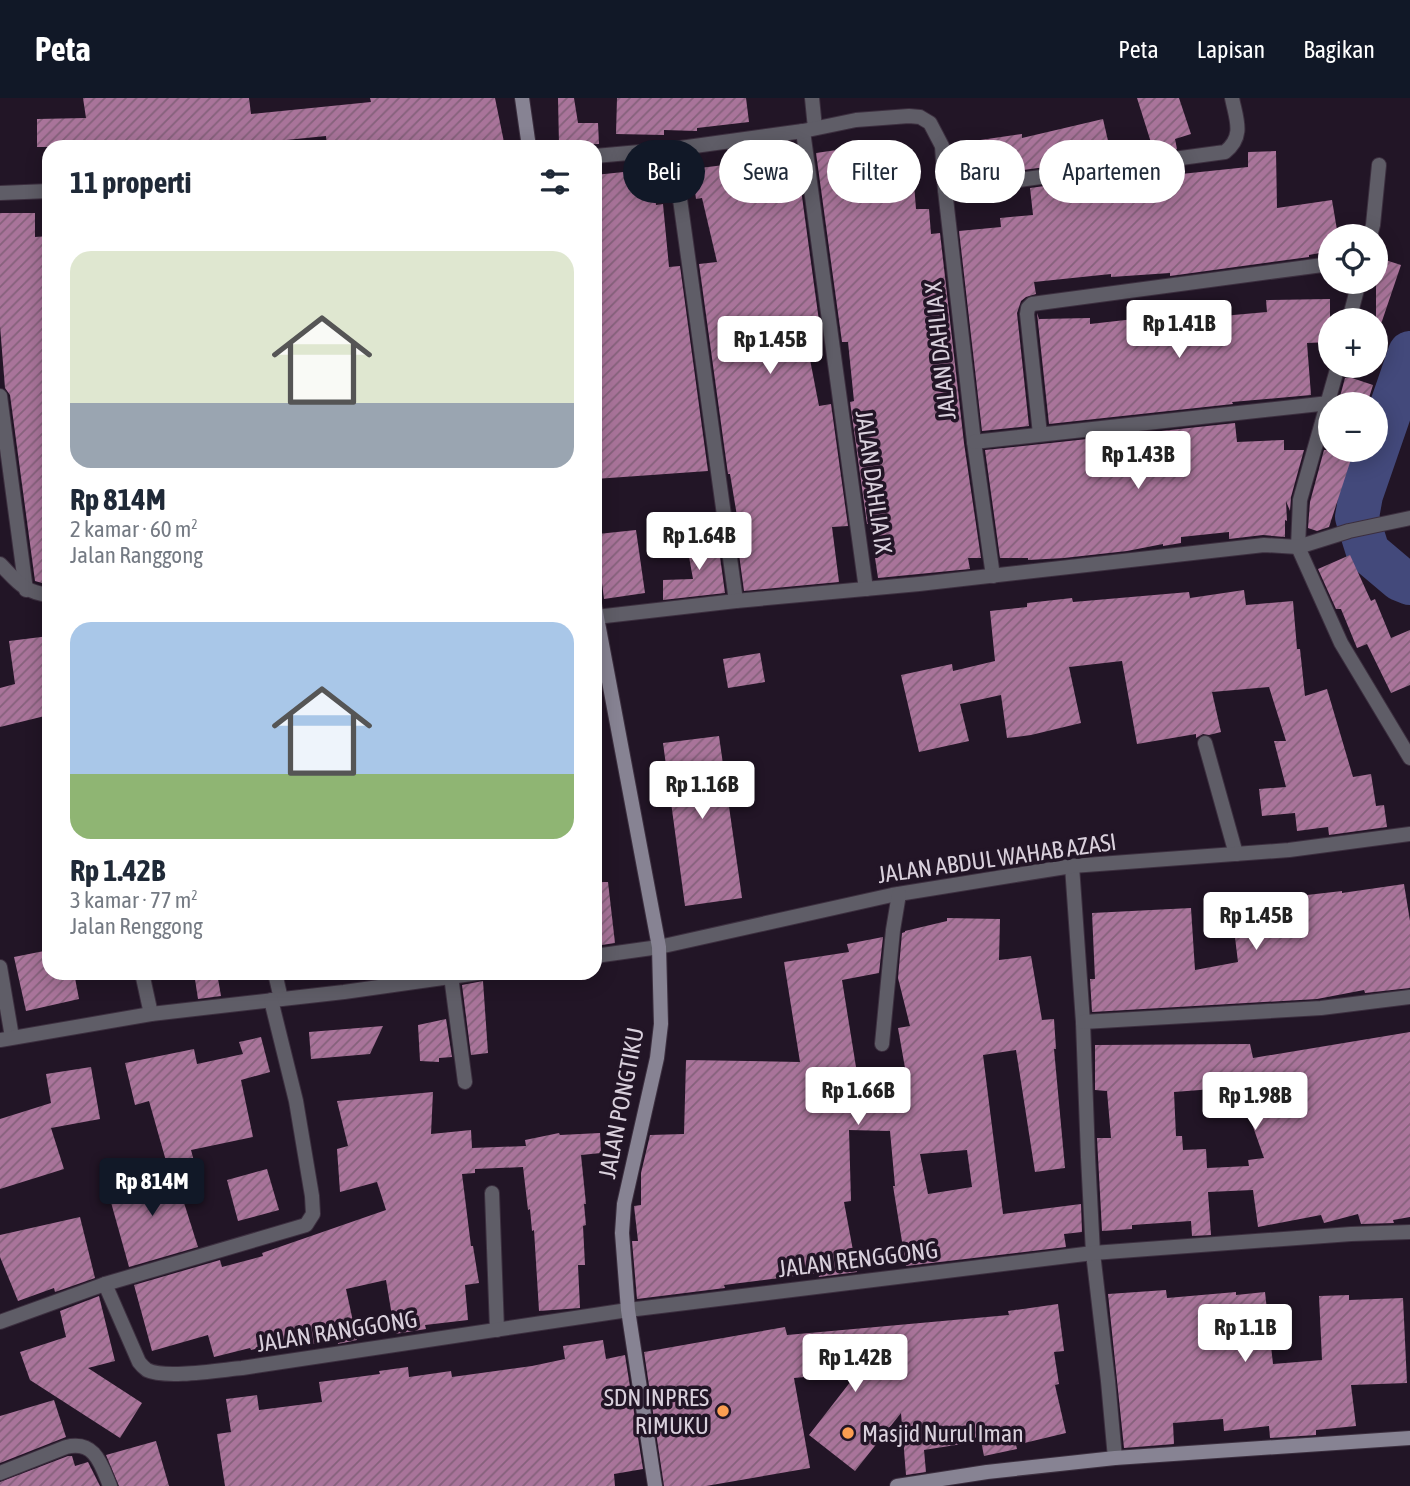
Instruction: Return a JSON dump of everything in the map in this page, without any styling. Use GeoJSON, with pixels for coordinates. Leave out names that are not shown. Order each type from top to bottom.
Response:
{"type":"FeatureCollection","features":[{"type":"Feature","properties":{"kind":"street"},"geometry":{"type":"LineString","coordinates":[[522,98],[528,140]]}},
{"type":"Feature","properties":{"kind":"street","name":"JALAN DAHLIA IX"},"geometry":{"type":"LineString","coordinates":[[812,98],[809,130],[866,589]]}},
{"type":"Feature","properties":{"kind":"street"},"geometry":{"type":"LineString","coordinates":[[1025,179],[1224,152],[1233,145],[1238,127],[1231,98]]}},
{"type":"Feature","properties":{"kind":"street","name":"JALAN DAHLIA X"},"geometry":{"type":"LineString","coordinates":[[809,130],[856,120],[909,116],[920,117],[930,123],[939,140]]}},
{"type":"Feature","properties":{"kind":"street"},"geometry":{"type":"LineString","coordinates":[[705,145],[809,130]]}},
{"type":"Feature","properties":{"kind":"street"},"geometry":{"type":"LineString","coordinates":[[602,155],[623,153]]}},
{"type":"Feature","properties":{"kind":"street"},"geometry":{"type":"LineString","coordinates":[[1372,224],[1379,165]]}},
{"type":"Feature","properties":{"kind":"street"},"geometry":{"type":"LineString","coordinates":[[0,193],[42,191]]}},
{"type":"Feature","properties":{"kind":"street"},"geometry":{"type":"LineString","coordinates":[[681,203],[736,601]]}},
{"type":"Feature","properties":{"kind":"street","name":"JALAN DAHLIA X"},"geometry":{"type":"LineString","coordinates":[[946,203],[974,442],[993,576]]}},
{"type":"Feature","properties":{"kind":"street"},"geometry":{"type":"LineString","coordinates":[[1040,434],[1027,314],[1032,304],[1318,266]]}},
{"type":"Feature","properties":{"kind":"street"},"geometry":{"type":"LineString","coordinates":[[0,396],[26,590]]}},
{"type":"Feature","properties":{"kind":"street"},"geometry":{"type":"LineString","coordinates":[[974,442],[1318,404]]}},
{"type":"Feature","properties":{"kind":"street"},"geometry":{"type":"LineString","coordinates":[[1318,438],[1300,500],[1298,547],[1341,643],[1410,758]]}},
{"type":"Feature","properties":{"kind":"street"},"geometry":{"type":"LineString","coordinates":[[602,612],[866,589],[1264,545],[1298,547],[1349,531],[1405,520]]}},
{"type":"Feature","properties":{"kind":"street"},"geometry":{"type":"LineString","coordinates":[[0,564],[26,590],[42,594]]}},
{"type":"Feature","properties":{"kind":"street","name":"JALAN PONGTIKU"},"geometry":{"type":"LineString","coordinates":[[602,644],[659,947],[661,1024],[624,1205],[622,1233],[628,1310],[655,1486]]}},
{"type":"Feature","properties":{"kind":"street"},"geometry":{"type":"LineString","coordinates":[[1205,743],[1236,854]]}},
{"type":"Feature","properties":{"kind":"street","name":"JALAN ABDUL WAHAB AZASI"},"geometry":{"type":"LineString","coordinates":[[602,955],[659,947],[899,894],[1072,866],[1289,850],[1410,834]]}},
{"type":"Feature","properties":{"kind":"street"},"geometry":{"type":"LineString","coordinates":[[1072,866],[1083,1022],[1094,1253],[1115,1458]]}},
{"type":"Feature","properties":{"kind":"street"},"geometry":{"type":"LineString","coordinates":[[882,1044],[899,894]]}},
{"type":"Feature","properties":{"kind":"street"},"geometry":{"type":"LineString","coordinates":[[0,967],[6,1038],[151,1014],[344,992],[402,980]]}},
{"type":"Feature","properties":{"kind":"street"},"geometry":{"type":"LineString","coordinates":[[144,980],[151,1014]]}},
{"type":"Feature","properties":{"kind":"street"},"geometry":{"type":"LineString","coordinates":[[0,1322],[105,1284],[306,1225],[313,1214],[312,1196],[276,1000],[275,980]]}},
{"type":"Feature","properties":{"kind":"street"},"geometry":{"type":"LineString","coordinates":[[452,980],[465,1082]]}},
{"type":"Feature","properties":{"kind":"street"},"geometry":{"type":"LineString","coordinates":[[1083,1022],[1321,1008],[1410,997]]}},
{"type":"Feature","properties":{"kind":"street"},"geometry":{"type":"LineString","coordinates":[[492,1193],[497,1330]]}},
{"type":"Feature","properties":{"kind":"street","name":"JALAN RENGGONG"},"geometry":{"type":"LineString","coordinates":[[628,1310],[1094,1253],[1410,1232]]}},
{"type":"Feature","properties":{"kind":"street","name":"JALAN RANGGONG"},"geometry":{"type":"LineString","coordinates":[[105,1284],[139,1362],[145,1369],[154,1372],[191,1373],[242,1368],[628,1310]]}},
{"type":"Feature","properties":{"kind":"street"},"geometry":{"type":"LineString","coordinates":[[897,1486],[987,1472],[1115,1458],[1410,1438]]}},
{"type":"Feature","properties":{"kind":"street"},"geometry":{"type":"LineString","coordinates":[[0,1473],[76,1445],[83,1446],[99,1459],[110,1486]]}},
{"type":"Feature","properties":{"kind":"building"},"geometry":{"type":"Polygon","coordinates":[[[83,98],[249,98],[251,114],[371,102],[370,98],[495,98],[504,140],[326,140],[326,136],[286,140],[42,140],[42,147],[37,147],[37,119],[86,118],[83,98]]]}},
{"type":"Feature","properties":{"kind":"building"},"geometry":{"type":"Polygon","coordinates":[[[558,98],[574,98],[578,123],[598,123],[599,140],[559,140],[558,98]]]}},
{"type":"Feature","properties":{"kind":"building"},"geometry":{"type":"Polygon","coordinates":[[[617,98],[746,98],[749,122],[697,128],[697,131],[664,130],[664,135],[616,134],[617,98]]]}},
{"type":"Feature","properties":{"kind":"building"},"geometry":{"type":"Polygon","coordinates":[[[1137,98],[1179,98],[1191,134],[1175,140],[1150,140],[1137,98]]]}},
{"type":"Feature","properties":{"kind":"building"},"geometry":{"type":"Polygon","coordinates":[[[1103,119],[1108,140],[1039,140],[1039,168],[1025,170],[1025,140],[981,140],[1022,134],[1022,138],[1103,119]]]}},
{"type":"Feature","properties":{"kind":"building"},"geometry":{"type":"Polygon","coordinates":[[[827,151],[827,203],[916,203],[916,209],[929,209],[931,234],[940,233],[964,443],[981,558],[968,558],[970,569],[878,578],[870,524],[867,524],[850,402],[854,401],[848,342],[842,342],[816,153],[827,151]]]}},
{"type":"Feature","properties":{"kind":"building"},"geometry":{"type":"Polygon","coordinates":[[[1276,151],[1277,208],[1332,200],[1336,224],[1318,224],[1318,253],[1309,257],[1170,276],[1170,273],[1111,277],[1111,274],[1034,282],[1036,294],[1021,301],[1017,313],[1029,426],[982,431],[959,231],[1001,227],[1000,218],[1033,215],[1030,188],[1039,187],[1039,203],[1185,203],[1185,174],[1248,167],[1248,152],[1276,151]]]}},
{"type":"Feature","properties":{"kind":"building"},"geometry":{"type":"Polygon","coordinates":[[[719,166],[719,203],[803,203],[822,343],[807,344],[819,406],[831,404],[848,526],[832,527],[839,582],[744,591],[736,532],[739,528],[728,474],[699,264],[717,262],[703,203],[705,167],[719,166]]]}},
{"type":"Feature","properties":{"kind":"building"},"geometry":{"type":"Polygon","coordinates":[[[623,172],[623,203],[663,204],[669,267],[680,266],[708,471],[602,479],[602,174],[623,172]]]}},
{"type":"Feature","properties":{"kind":"building"},"geometry":{"type":"Polygon","coordinates":[[[0,213],[35,213],[35,237],[42,236],[42,583],[35,581],[10,395],[5,388],[0,326],[0,213]]]}},
{"type":"Feature","properties":{"kind":"building"},"geometry":{"type":"Polygon","coordinates":[[[1388,261],[1401,265],[1386,308],[1376,308],[1376,294],[1388,294],[1388,261]]]}},
{"type":"Feature","properties":{"kind":"building"},"geometry":{"type":"Polygon","coordinates":[[[1330,299],[1330,308],[1318,308],[1318,343],[1307,343],[1311,395],[1049,424],[1037,313],[1039,319],[1090,318],[1090,324],[1152,317],[1151,313],[1210,309],[1211,317],[1267,312],[1266,300],[1330,299]]]}},
{"type":"Feature","properties":{"kind":"building"},"geometry":{"type":"Polygon","coordinates":[[[1345,378],[1373,385],[1371,392],[1341,392],[1345,378]]]}},
{"type":"Feature","properties":{"kind":"building"},"geometry":{"type":"Polygon","coordinates":[[[1235,423],[1237,442],[1284,440],[1284,450],[1304,450],[1291,497],[1290,511],[1286,501],[1285,537],[1263,535],[1229,539],[1229,532],[1181,537],[1181,543],[1127,551],[1028,560],[1000,558],[985,450],[1235,423]]]}},
{"type":"Feature","properties":{"kind":"building"},"geometry":{"type":"Polygon","coordinates":[[[1321,462],[1350,462],[1329,527],[1317,531],[1308,528],[1310,502],[1321,462]]]}},
{"type":"Feature","properties":{"kind":"building"},"geometry":{"type":"Polygon","coordinates":[[[636,530],[645,593],[604,599],[602,534],[636,530]]]}},
{"type":"Feature","properties":{"kind":"building"},"geometry":{"type":"Polygon","coordinates":[[[717,535],[725,593],[663,600],[663,580],[693,579],[686,540],[717,535]]]}},
{"type":"Feature","properties":{"kind":"building"},"geometry":{"type":"Polygon","coordinates":[[[1350,555],[1371,601],[1375,599],[1391,638],[1410,630],[1410,685],[1391,693],[1367,644],[1357,648],[1341,609],[1336,609],[1318,569],[1350,555]]]}},
{"type":"Feature","properties":{"kind":"building"},"geometry":{"type":"Polygon","coordinates":[[[1244,590],[1246,605],[1293,601],[1305,696],[1327,689],[1353,777],[1371,774],[1376,806],[1384,805],[1387,827],[1329,835],[1328,827],[1297,831],[1295,813],[1262,816],[1259,789],[1286,787],[1274,741],[1286,741],[1269,687],[1212,692],[1221,732],[1203,734],[1196,738],[1196,734],[1137,744],[1122,661],[1069,667],[1081,723],[1007,738],[1001,695],[960,704],[969,741],[919,752],[901,675],[952,664],[953,671],[995,661],[990,611],[1027,607],[1027,603],[1072,598],[1073,602],[1189,592],[1190,598],[1244,590]]]}},
{"type":"Feature","properties":{"kind":"building"},"geometry":{"type":"Polygon","coordinates":[[[42,637],[42,717],[0,727],[0,688],[15,684],[9,641],[42,637]]]}},
{"type":"Feature","properties":{"kind":"building"},"geometry":{"type":"Polygon","coordinates":[[[760,653],[765,682],[728,688],[723,659],[760,653]]]}},
{"type":"Feature","properties":{"kind":"building"},"geometry":{"type":"Polygon","coordinates":[[[719,736],[742,898],[685,906],[663,743],[719,736]]]}},
{"type":"Feature","properties":{"kind":"building"},"geometry":{"type":"Polygon","coordinates":[[[602,882],[608,882],[615,943],[602,945],[602,882]]]}},
{"type":"Feature","properties":{"kind":"building"},"geometry":{"type":"Polygon","coordinates":[[[1404,884],[1410,921],[1410,988],[1365,993],[1364,990],[1317,999],[1092,1012],[1090,979],[1095,979],[1092,913],[1191,908],[1195,970],[1238,962],[1230,897],[1271,892],[1272,899],[1404,884]]]}},
{"type":"Feature","properties":{"kind":"building"},"geometry":{"type":"Polygon","coordinates":[[[947,918],[1000,919],[999,960],[1031,956],[1042,1020],[1054,1019],[1054,1049],[1065,1168],[1035,1172],[1016,1050],[983,1055],[1003,1214],[1081,1204],[1082,1232],[1064,1234],[1066,1247],[906,1266],[893,1186],[890,1131],[849,1130],[851,1201],[844,1202],[857,1272],[819,1277],[818,1273],[637,1299],[632,1241],[638,1241],[634,1206],[641,1205],[641,1173],[650,1135],[684,1134],[686,1060],[800,1062],[784,962],[849,952],[847,944],[883,937],[879,973],[842,980],[856,1067],[905,1068],[898,1028],[910,1026],[898,978],[902,933],[947,921],[947,918]],[[967,1150],[920,1154],[928,1194],[972,1187],[967,1150]]]}},
{"type":"Feature","properties":{"kind":"building"},"geometry":{"type":"Polygon","coordinates":[[[42,951],[42,980],[75,980],[79,999],[26,1011],[14,957],[42,951]]]}},
{"type":"Feature","properties":{"kind":"building"},"geometry":{"type":"Polygon","coordinates":[[[195,980],[218,980],[221,996],[198,999],[195,980]]]}},
{"type":"Feature","properties":{"kind":"building"},"geometry":{"type":"Polygon","coordinates":[[[483,981],[488,1053],[471,1055],[462,985],[483,981]]]}},
{"type":"Feature","properties":{"kind":"building"},"geometry":{"type":"Polygon","coordinates":[[[446,1019],[452,1057],[439,1058],[439,1062],[420,1061],[418,1025],[446,1019]]]}},
{"type":"Feature","properties":{"kind":"building"},"geometry":{"type":"Polygon","coordinates":[[[383,1026],[370,1054],[311,1059],[309,1032],[383,1026]]]}},
{"type":"Feature","properties":{"kind":"building"},"geometry":{"type":"Polygon","coordinates":[[[1410,1032],[1410,1217],[1393,1220],[1394,1223],[1361,1224],[1358,1214],[1324,1223],[1321,1215],[1258,1227],[1253,1190],[1208,1192],[1211,1235],[1192,1236],[1191,1221],[1132,1225],[1132,1229],[1102,1231],[1097,1138],[1111,1138],[1107,1091],[1095,1090],[1095,1045],[1250,1044],[1253,1058],[1410,1032]],[[1239,1087],[1174,1092],[1176,1136],[1182,1136],[1183,1150],[1206,1149],[1207,1168],[1249,1166],[1248,1160],[1264,1158],[1239,1087]]]}},
{"type":"Feature","properties":{"kind":"building"},"geometry":{"type":"Polygon","coordinates":[[[261,1037],[270,1072],[241,1080],[253,1137],[191,1150],[194,1161],[168,1168],[149,1101],[135,1105],[125,1063],[194,1049],[197,1064],[243,1054],[239,1042],[261,1037]]]}},
{"type":"Feature","properties":{"kind":"building"},"geometry":{"type":"Polygon","coordinates":[[[91,1067],[100,1119],[51,1128],[64,1169],[0,1189],[0,1119],[51,1103],[46,1074],[91,1067]]]}},
{"type":"Feature","properties":{"kind":"building"},"geometry":{"type":"Polygon","coordinates":[[[433,1092],[431,1134],[471,1130],[472,1148],[526,1146],[525,1140],[559,1133],[600,1133],[601,1153],[581,1155],[586,1225],[583,1226],[585,1265],[578,1265],[580,1308],[539,1311],[534,1230],[532,1231],[530,1209],[528,1210],[523,1167],[475,1169],[475,1173],[462,1174],[471,1246],[479,1283],[465,1285],[468,1320],[425,1325],[426,1329],[395,1334],[386,1280],[346,1289],[357,1340],[338,1344],[337,1337],[295,1349],[291,1339],[214,1357],[208,1335],[152,1351],[134,1285],[220,1260],[222,1267],[263,1256],[262,1253],[386,1210],[377,1182],[340,1192],[337,1149],[348,1146],[337,1101],[433,1092]]]}},
{"type":"Feature","properties":{"kind":"building"},"geometry":{"type":"Polygon","coordinates":[[[173,1168],[198,1247],[129,1267],[107,1188],[173,1168]]]}},
{"type":"Feature","properties":{"kind":"building"},"geometry":{"type":"Polygon","coordinates":[[[267,1169],[279,1210],[238,1221],[227,1180],[267,1169]]]}},
{"type":"Feature","properties":{"kind":"building"},"geometry":{"type":"Polygon","coordinates":[[[80,1217],[95,1278],[55,1292],[54,1288],[18,1301],[0,1257],[0,1235],[80,1217]]]}},
{"type":"Feature","properties":{"kind":"building"},"geometry":{"type":"Polygon","coordinates":[[[1166,1290],[1167,1298],[1265,1292],[1273,1364],[1322,1360],[1319,1296],[1349,1295],[1349,1300],[1403,1298],[1407,1383],[1351,1385],[1356,1426],[1316,1430],[1316,1435],[1270,1438],[1269,1426],[1224,1431],[1223,1419],[1173,1423],[1174,1444],[1124,1448],[1108,1294],[1166,1290]]]}},
{"type":"Feature","properties":{"kind":"building"},"geometry":{"type":"Polygon","coordinates":[[[99,1296],[115,1361],[88,1368],[142,1403],[120,1438],[30,1380],[20,1352],[66,1337],[60,1311],[99,1296]]]}},
{"type":"Feature","properties":{"kind":"building"},"geometry":{"type":"Polygon","coordinates":[[[1058,1304],[1064,1351],[1054,1352],[1059,1384],[1055,1385],[1066,1433],[1016,1445],[1017,1449],[984,1456],[981,1441],[924,1450],[926,1472],[906,1475],[901,1413],[855,1471],[809,1435],[858,1372],[794,1378],[810,1468],[706,1486],[664,1486],[644,1352],[785,1327],[787,1335],[1009,1315],[1008,1311],[1058,1304]]]}},
{"type":"Feature","properties":{"kind":"building"},"geometry":{"type":"Polygon","coordinates":[[[603,1340],[606,1359],[625,1355],[643,1469],[614,1474],[615,1486],[225,1486],[217,1434],[231,1432],[226,1399],[257,1395],[259,1410],[322,1402],[319,1382],[380,1374],[379,1371],[408,1367],[409,1377],[451,1371],[452,1377],[532,1366],[565,1359],[563,1346],[603,1340]]]}},
{"type":"Feature","properties":{"kind":"building"},"geometry":{"type":"Polygon","coordinates":[[[54,1400],[66,1437],[0,1463],[0,1416],[54,1400]]]}},
{"type":"Feature","properties":{"kind":"building"},"geometry":{"type":"Polygon","coordinates":[[[156,1441],[169,1486],[119,1486],[106,1455],[156,1441]]]}},
{"type":"Feature","properties":{"kind":"building"},"geometry":{"type":"Polygon","coordinates":[[[72,1456],[75,1466],[88,1462],[100,1486],[0,1486],[0,1482],[72,1456]]]}},
{"type":"Feature","properties":{"kind":"waterway"},"geometry":{"type":"LineString","coordinates":[[1410,353],[1361,495],[1357,517],[1368,552],[1400,579],[1410,583]]}},
{"type":"Feature","properties":{"kind":"place","name":"SDN INPRES RIMUKU"},"geometry":{"type":"Point","coordinates":[723,1411]}},
{"type":"Feature","properties":{"kind":"place","name":"Masjid Nurul Iman"},"geometry":{"type":"Point","coordinates":[848,1433]}}]}
